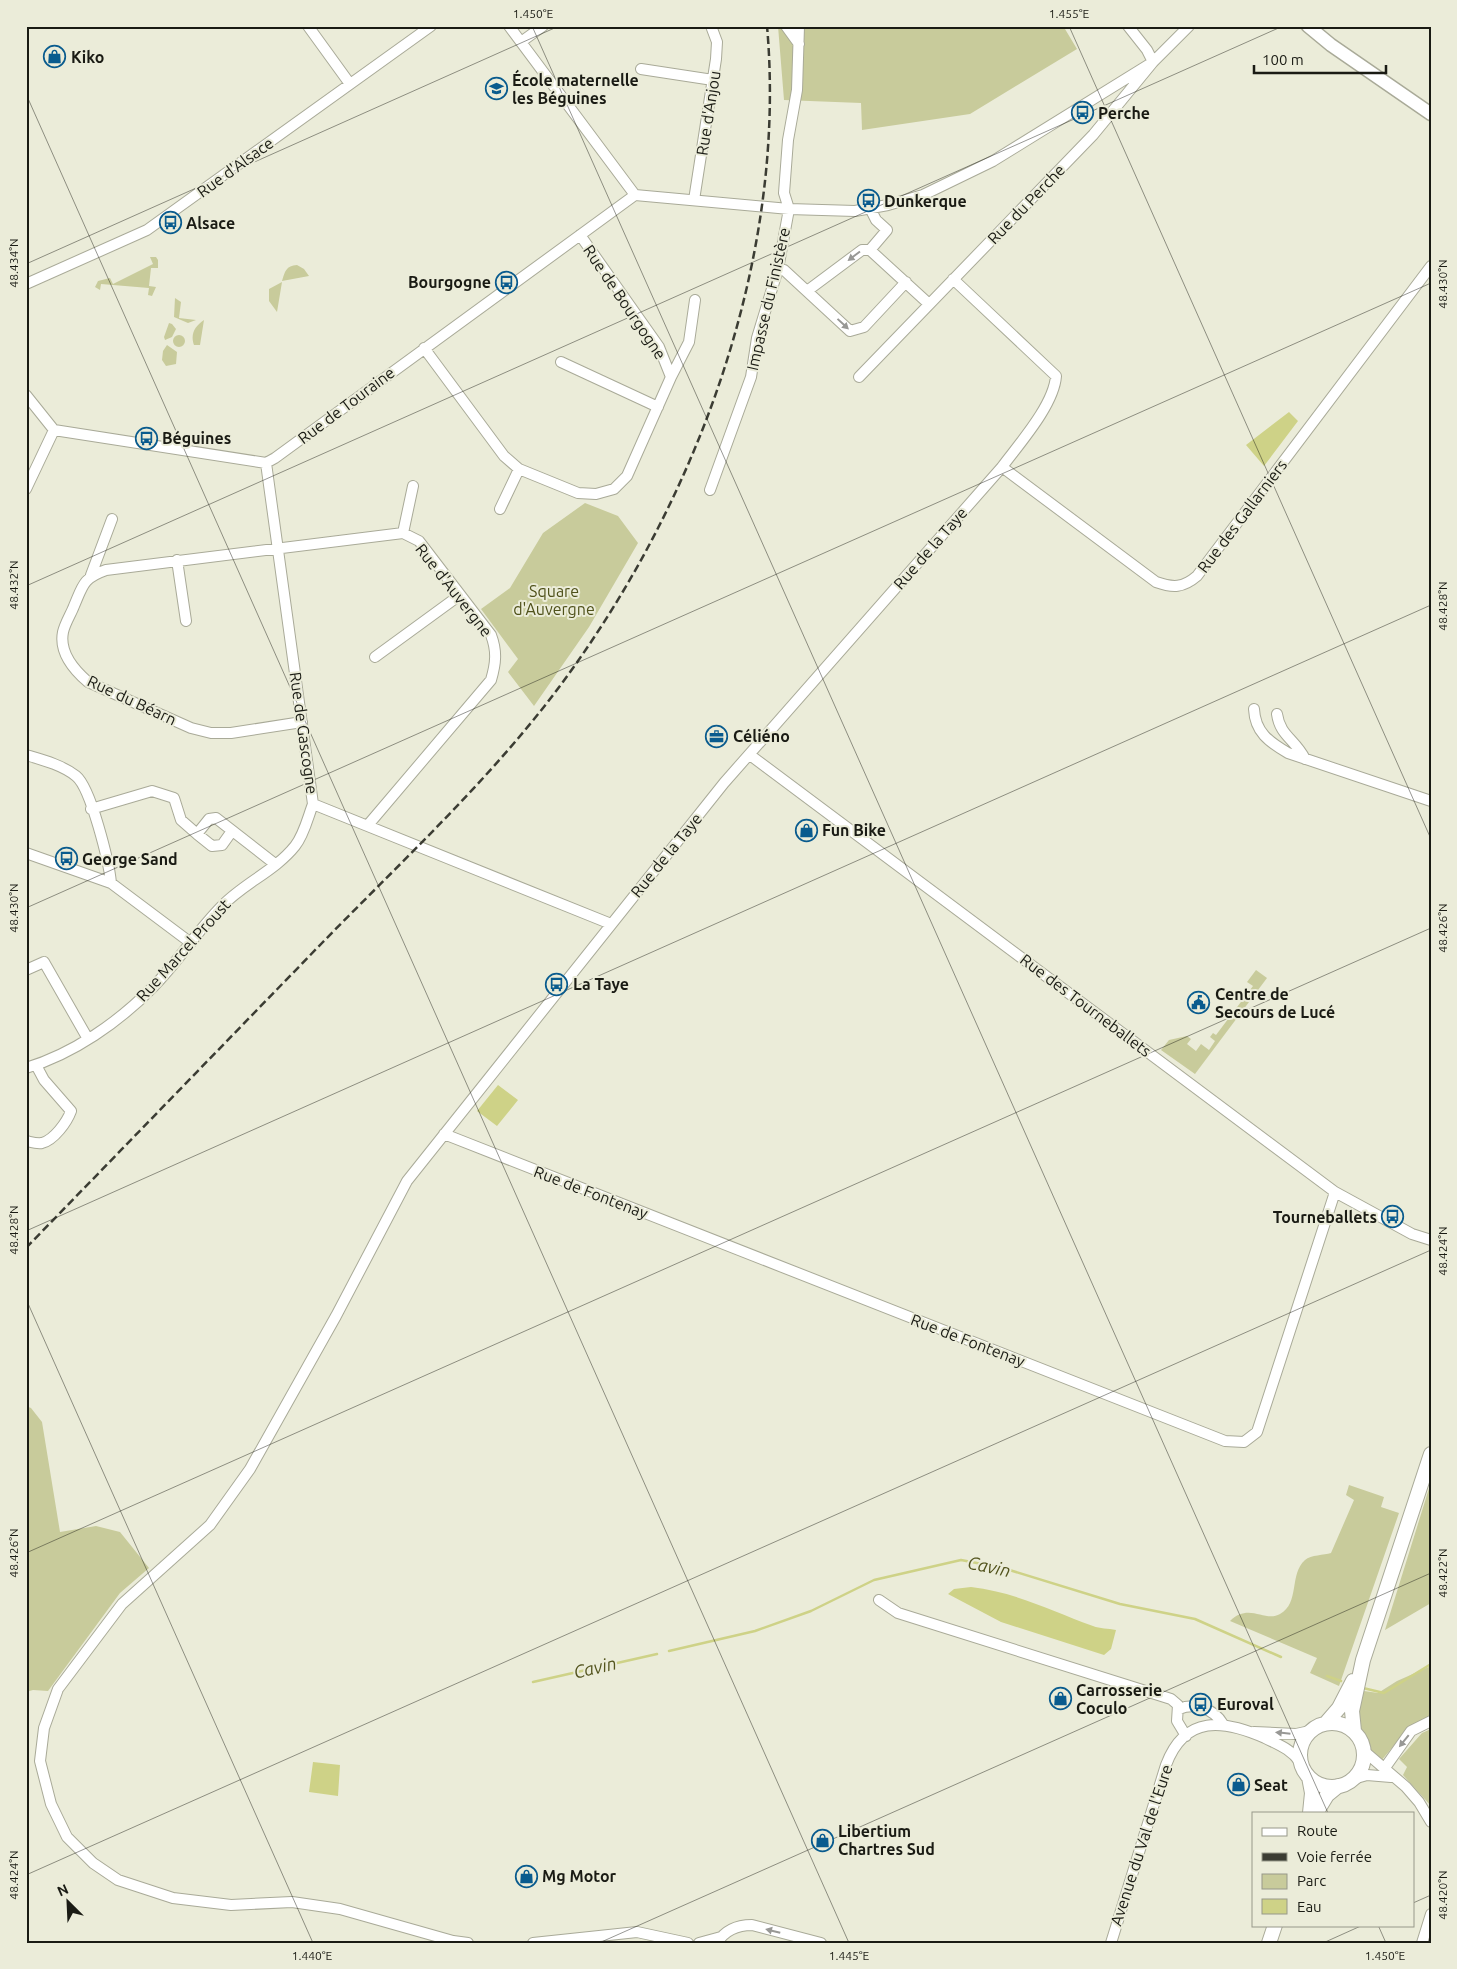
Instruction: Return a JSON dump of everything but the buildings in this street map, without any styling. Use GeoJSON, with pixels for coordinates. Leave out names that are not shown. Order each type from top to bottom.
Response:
{"type":"FeatureCollection","features":[{"type":"Feature","properties":{"kind":"main road"},"geometry":{"type":"LineString","coordinates":[[1317,1812],[1327,1795],[1338,1786],[1352,1779],[1363,1764],[1364,1751],[1362,1743],[1354,1731],[1352,1711],[1363,1660],[1431,1454]]}},
{"type":"Feature","properties":{"kind":"main road"},"geometry":{"type":"LineString","coordinates":[[1326,1723],[1339,1708],[1363,1660]]}},
{"type":"Feature","properties":{"kind":"main road"},"geometry":{"type":"LineString","coordinates":[[1310,1812],[1312,1793],[1309,1777],[1300,1762],[1302,1742],[1310,1731],[1326,1723],[1337,1722],[1354,1731]]}},
{"type":"Feature","properties":{"kind":"main road"},"geometry":{"type":"LineString","coordinates":[[1309,1777],[1320,1784],[1338,1786]]}},
{"type":"Feature","properties":{"kind":"main road"},"geometry":{"type":"LineString","coordinates":[[1269,1943],[1275,1926]]}},
{"type":"Feature","properties":{"kind":"street"},"geometry":{"type":"LineString","coordinates":[[308,26],[350,84]]}},
{"type":"Feature","properties":{"kind":"street","name":"Rue d'Alsace"},"geometry":{"type":"LineString","coordinates":[[26,284],[147,230],[431,26]]}},
{"type":"Feature","properties":{"kind":"street"},"geometry":{"type":"LineString","coordinates":[[509,26],[635,195],[789,209],[855,210],[922,195],[961,178],[1001,156],[1153,62],[1147,50],[1128,26]]}},
{"type":"Feature","properties":{"kind":"street"},"geometry":{"type":"LineString","coordinates":[[521,42],[543,26]]}},
{"type":"Feature","properties":{"kind":"street","name":"Rue d'Anjou"},"geometry":{"type":"LineString","coordinates":[[694,200],[713,80],[717,42],[711,26]]}},
{"type":"Feature","properties":{"kind":"street"},"geometry":{"type":"LineString","coordinates":[[786,26],[799,44]]}},
{"type":"Feature","properties":{"kind":"street","name":"Impasse du Finistère"},"geometry":{"type":"LineString","coordinates":[[710,490],[750,377],[757,338],[778,269],[789,209],[784,193],[788,140],[797,90],[799,26]]}},
{"type":"Feature","properties":{"kind":"street","name":"Rue du Perche"},"geometry":{"type":"LineString","coordinates":[[859,376],[1093,136],[1153,62],[1189,26]]}},
{"type":"Feature","properties":{"kind":"street"},"geometry":{"type":"LineString","coordinates":[[1308,26],[1331,45],[1431,114]]}},
{"type":"Feature","properties":{"kind":"street"},"geometry":{"type":"LineString","coordinates":[[641,69],[713,80]]}},
{"type":"Feature","properties":{"kind":"street","name":"Rue de Touraine"},"geometry":{"type":"LineString","coordinates":[[266,463],[276,458],[635,195]]}},
{"type":"Feature","properties":{"kind":"street"},"geometry":{"type":"LineString","coordinates":[[870,208],[876,220],[887,230],[870,250]]}},
{"type":"Feature","properties":{"kind":"street","name":"Rue de Bourgogne"},"geometry":{"type":"LineString","coordinates":[[424,348],[504,456],[519,468],[578,493],[596,494],[614,489],[628,476],[671,377],[659,347],[580,235]]}},
{"type":"Feature","properties":{"kind":"street"},"geometry":{"type":"LineString","coordinates":[[807,291],[862,250],[870,250],[929,304]]}},
{"type":"Feature","properties":{"kind":"street","name":"Rue des Gallarniers"},"geometry":{"type":"LineString","coordinates":[[1002,467],[1156,582],[1172,588],[1186,585],[1197,576],[1431,266]]}},
{"type":"Feature","properties":{"kind":"street"},"geometry":{"type":"LineString","coordinates":[[778,269],[784,270],[850,331],[864,328],[906,282]]}},
{"type":"Feature","properties":{"kind":"street","name":"Rue de la Taye"},"geometry":{"type":"LineString","coordinates":[[468,1943],[453,1941],[340,1909],[292,1902],[231,1905],[172,1898],[118,1880],[93,1863],[67,1837],[51,1804],[40,1761],[44,1728],[58,1689],[122,1604],[210,1525],[250,1470],[407,1181],[724,783],[1002,467],[1026,435],[1055,389],[1056,376],[953,279]]}},
{"type":"Feature","properties":{"kind":"street"},"geometry":{"type":"LineString","coordinates":[[671,377],[689,342],[695,300]]}},
{"type":"Feature","properties":{"kind":"street"},"geometry":{"type":"LineString","coordinates":[[561,362],[658,407]]}},
{"type":"Feature","properties":{"kind":"street"},"geometry":{"type":"LineString","coordinates":[[26,395],[54,430],[266,463]]}},
{"type":"Feature","properties":{"kind":"street"},"geometry":{"type":"LineString","coordinates":[[26,489],[54,430]]}},
{"type":"Feature","properties":{"kind":"street","name":"Rue de Gascogne"},"geometry":{"type":"LineString","coordinates":[[266,463],[313,804],[611,924]]}},
{"type":"Feature","properties":{"kind":"street"},"geometry":{"type":"LineString","coordinates":[[500,509],[519,468]]}},
{"type":"Feature","properties":{"kind":"street"},"geometry":{"type":"LineString","coordinates":[[403,533],[413,486]]}},
{"type":"Feature","properties":{"kind":"street","name":"Rue du Béarn"},"geometry":{"type":"LineString","coordinates":[[112,519],[91,575],[83,585],[63,632],[68,660],[77,673],[88,682],[191,728],[211,733],[302,722]]}},
{"type":"Feature","properties":{"kind":"street","name":"Rue d'Auvergne"},"geometry":{"type":"LineString","coordinates":[[277,547],[403,533],[419,541],[491,635],[496,648],[496,664],[491,680],[368,826]]}},
{"type":"Feature","properties":{"kind":"street"},"geometry":{"type":"LineString","coordinates":[[91,575],[106,570],[277,547]]}},
{"type":"Feature","properties":{"kind":"street"},"geometry":{"type":"LineString","coordinates":[[177,560],[186,621]]}},
{"type":"Feature","properties":{"kind":"street"},"geometry":{"type":"LineString","coordinates":[[375,657],[460,595]]}},
{"type":"Feature","properties":{"kind":"street"},"geometry":{"type":"LineString","coordinates":[[1254,709],[1254,719],[1260,732],[1272,744],[1288,753],[1431,801]]}},
{"type":"Feature","properties":{"kind":"street"},"geometry":{"type":"LineString","coordinates":[[1277,714],[1279,726],[1298,745],[1305,759]]}},
{"type":"Feature","properties":{"kind":"street"},"geometry":{"type":"LineString","coordinates":[[26,754],[65,768],[78,777],[86,791],[109,862],[111,883]]}},
{"type":"Feature","properties":{"kind":"street","name":"Rue des Tourneballets"},"geometry":{"type":"LineString","coordinates":[[750,754],[1335,1192],[1412,1234],[1430,1240]]}},
{"type":"Feature","properties":{"kind":"street"},"geometry":{"type":"LineString","coordinates":[[91,809],[152,791],[174,798],[181,820],[212,846],[222,845],[232,831]]}},
{"type":"Feature","properties":{"kind":"street","name":"Rue Marcel Proust"},"geometry":{"type":"LineString","coordinates":[[31,1067],[88,1039],[132,1006],[153,987],[223,904],[275,864],[296,845],[313,804]]}},
{"type":"Feature","properties":{"kind":"street"},"geometry":{"type":"LineString","coordinates":[[198,834],[209,819],[216,818],[275,864]]}},
{"type":"Feature","properties":{"kind":"street"},"geometry":{"type":"LineString","coordinates":[[26,853],[111,883],[191,943]]}},
{"type":"Feature","properties":{"kind":"street"},"geometry":{"type":"LineString","coordinates":[[26,970],[44,962],[88,1039]]}},
{"type":"Feature","properties":{"kind":"street"},"geometry":{"type":"LineString","coordinates":[[26,1141],[40,1143],[48,1141],[68,1119],[71,1112],[31,1067]]}},
{"type":"Feature","properties":{"kind":"street","name":"Rue de Fontenay"},"geometry":{"type":"LineString","coordinates":[[444,1134],[1225,1441],[1244,1442],[1257,1432],[1335,1192]]}},
{"type":"Feature","properties":{"kind":"street"},"geometry":{"type":"LineString","coordinates":[[879,1600],[898,1613],[1171,1699],[1179,1709]]}},
{"type":"Feature","properties":{"kind":"street"},"geometry":{"type":"LineString","coordinates":[[1179,1709],[1192,1706],[1205,1708],[1217,1715],[1223,1724]]}},
{"type":"Feature","properties":{"kind":"street"},"geometry":{"type":"LineString","coordinates":[[1179,1709],[1176,1722],[1186,1736]]}},
{"type":"Feature","properties":{"kind":"street"},"geometry":{"type":"LineString","coordinates":[[1387,1773],[1411,1731],[1431,1721]]}},
{"type":"Feature","properties":{"kind":"street","name":"Avenue du Val de l'Eure"},"geometry":{"type":"LineString","coordinates":[[1111,1943],[1166,1766],[1170,1756],[1186,1736],[1202,1727],[1223,1724],[1254,1732],[1296,1734],[1310,1731]]}},
{"type":"Feature","properties":{"kind":"street","name":"Avenue du Val de l'Eure"},"geometry":{"type":"LineString","coordinates":[[1254,1732],[1291,1752],[1300,1762]]}},
{"type":"Feature","properties":{"kind":"street"},"geometry":{"type":"LineString","coordinates":[[1364,1751],[1387,1773],[1406,1787],[1419,1802],[1431,1822]]}},
{"type":"Feature","properties":{"kind":"street"},"geometry":{"type":"LineString","coordinates":[[1352,1779],[1387,1773]]}},
{"type":"Feature","properties":{"kind":"street"},"geometry":{"type":"LineString","coordinates":[[1422,1943],[1431,1914]]}},
{"type":"Feature","properties":{"kind":"street"},"geometry":{"type":"LineString","coordinates":[[699,1943],[719,1940],[734,1928],[742,1925],[752,1925],[821,1943]]}},
{"type":"Feature","properties":{"kind":"street"},"geometry":{"type":"LineString","coordinates":[[533,1943],[637,1932],[688,1943]]}},
{"type":"Feature","properties":{"kind":"green space"},"geometry":{"type":"Polygon","coordinates":[[[778,26],[1068,26],[1065,29],[1077,49],[970,114],[862,130],[861,103],[784,100],[778,26]]]}},
{"type":"Feature","properties":{"kind":"green space"},"geometry":{"type":"Polygon","coordinates":[[[150,257],[156,257],[158,260],[158,268],[151,268],[149,286],[156,287],[152,296],[148,295],[149,288],[101,284],[100,290],[95,287],[98,281],[110,278],[113,284],[153,264],[150,257]]]}},
{"type":"Feature","properties":{"kind":"green space"},"geometry":{"type":"Polygon","coordinates":[[[297,265],[304,269],[309,276],[282,281],[286,270],[297,265]]]}},
{"type":"Feature","properties":{"kind":"green space"},"geometry":{"type":"Polygon","coordinates":[[[282,282],[277,312],[269,301],[269,289],[282,282]]]}},
{"type":"Feature","properties":{"kind":"green space"},"geometry":{"type":"Polygon","coordinates":[[[175,298],[181,302],[179,318],[196,320],[188,323],[174,317],[175,298]]]}},
{"type":"Feature","properties":{"kind":"green space"},"geometry":{"type":"Polygon","coordinates":[[[204,320],[200,345],[194,345],[194,331],[204,320]]]}},
{"type":"Feature","properties":{"kind":"green space"},"geometry":{"type":"Polygon","coordinates":[[[169,323],[176,329],[172,337],[165,340],[164,337],[169,323]]]}},
{"type":"Feature","properties":{"kind":"green space"},"geometry":{"type":"Polygon","coordinates":[[[177,335],[181,335],[185,341],[181,347],[177,347],[173,343],[173,339],[177,335]]]}},
{"type":"Feature","properties":{"kind":"green space"},"geometry":{"type":"Polygon","coordinates":[[[167,345],[177,352],[176,364],[166,366],[162,360],[163,351],[167,345]]]}},
{"type":"Feature","properties":{"kind":"green space","name":"Square d'Auvergne"},"geometry":{"type":"Polygon","coordinates":[[[585,503],[618,516],[638,543],[589,627],[534,706],[508,672],[518,659],[481,609],[510,588],[543,533],[585,503]]]}},
{"type":"Feature","properties":{"kind":"green space"},"geometry":{"type":"Polygon","coordinates":[[[1256,970],[1267,978],[1195,1074],[1161,1050],[1169,1040],[1187,1036],[1191,1039],[1187,1044],[1196,1051],[1201,1044],[1209,1050],[1215,1041],[1210,1037],[1213,1033],[1216,1035],[1253,986],[1247,982],[1256,970]]]}},
{"type":"Feature","properties":{"kind":"green space"},"geometry":{"type":"Polygon","coordinates":[[[26,1406],[31,1408],[42,1422],[60,1532],[96,1526],[120,1532],[149,1568],[120,1593],[48,1691],[33,1690],[26,1692],[26,1406]]]}},
{"type":"Feature","properties":{"kind":"green space"},"geometry":{"type":"Polygon","coordinates":[[[1431,1482],[1431,1603],[1385,1630],[1431,1482]]]}},
{"type":"Feature","properties":{"kind":"green space"},"geometry":{"type":"Polygon","coordinates":[[[1349,1485],[1384,1497],[1381,1507],[1399,1513],[1339,1686],[1310,1673],[1317,1658],[1230,1621],[1244,1613],[1274,1616],[1286,1609],[1290,1603],[1300,1566],[1308,1558],[1331,1553],[1354,1500],[1346,1495],[1349,1485]]]}},
{"type":"Feature","properties":{"kind":"green space"},"geometry":{"type":"Polygon","coordinates":[[[1431,1666],[1431,1718],[1404,1733],[1381,1761],[1371,1753],[1369,1743],[1357,1722],[1359,1703],[1364,1691],[1378,1693],[1397,1681],[1431,1666]]]}},
{"type":"Feature","properties":{"kind":"green space"},"geometry":{"type":"Polygon","coordinates":[[[1431,1729],[1431,1806],[1403,1775],[1407,1767],[1399,1759],[1422,1733],[1431,1729]]]}},
{"type":"Feature","properties":{"kind":"water"},"geometry":{"type":"Polygon","coordinates":[[[1289,412],[1298,421],[1264,466],[1246,445],[1289,412]]]}},
{"type":"Feature","properties":{"kind":"water"},"geometry":{"type":"Polygon","coordinates":[[[498,1085],[518,1100],[497,1126],[477,1111],[498,1085]]]}},
{"type":"Feature","properties":{"kind":"water"},"geometry":{"type":"Polygon","coordinates":[[[971,1587],[1003,1593],[1096,1627],[1116,1630],[1111,1649],[1104,1655],[1001,1622],[948,1594],[954,1589],[971,1587]]]}},
{"type":"Feature","properties":{"kind":"water"},"geometry":{"type":"Polygon","coordinates":[[[313,1762],[340,1765],[338,1796],[309,1792],[313,1762]]]}},
{"type":"Feature","properties":{"kind":"waterway","name":"Cavin"},"geometry":{"type":"LineString","coordinates":[[669,1651],[755,1631],[811,1611],[874,1580],[961,1560],[1003,1568],[1120,1604],[1195,1619],[1281,1657]]}},
{"type":"Feature","properties":{"kind":"waterway","name":"Cavin"},"geometry":{"type":"LineString","coordinates":[[533,1682],[657,1654]]}},
{"type":"Feature","properties":{"kind":"waterway"},"geometry":{"type":"LineString","coordinates":[[1363,1688],[1384,1693],[1431,1664]]}},
{"type":"Feature","properties":{"kind":"waterway","name":"Cavin"},"geometry":{"type":"LineString","coordinates":[[1327,1676],[1341,1681]]}},
{"type":"Feature","properties":{"kind":"railway"},"geometry":{"type":"LineString","coordinates":[[26,1248],[497,763],[550,699],[601,626],[647,549],[687,467],[720,382],[745,294],[762,205],[770,115],[767,26]]}},
{"type":"Feature","properties":{"kind":"place","name":"Kiko"},"geometry":{"type":"Point","coordinates":[55,57]}},
{"type":"Feature","properties":{"kind":"place","name":"École maternelle les Béguines"},"geometry":{"type":"Point","coordinates":[496,89]}},
{"type":"Feature","properties":{"kind":"place","name":"Perche"},"geometry":{"type":"Point","coordinates":[1082,113]}},
{"type":"Feature","properties":{"kind":"place","name":"Dunkerque"},"geometry":{"type":"Point","coordinates":[868,201]}},
{"type":"Feature","properties":{"kind":"place","name":"Alsace"},"geometry":{"type":"Point","coordinates":[170,223]}},
{"type":"Feature","properties":{"kind":"place","name":"Bourgogne"},"geometry":{"type":"Point","coordinates":[507,282]}},
{"type":"Feature","properties":{"kind":"place","name":"Béguines"},"geometry":{"type":"Point","coordinates":[146,438]}},
{"type":"Feature","properties":{"kind":"place","name":"Céliéno"},"geometry":{"type":"Point","coordinates":[717,736]}},
{"type":"Feature","properties":{"kind":"place","name":"Fun Bike"},"geometry":{"type":"Point","coordinates":[806,830]}},
{"type":"Feature","properties":{"kind":"place","name":"George Sand"},"geometry":{"type":"Point","coordinates":[66,859]}},
{"type":"Feature","properties":{"kind":"place","name":"La Taye"},"geometry":{"type":"Point","coordinates":[557,984]}},
{"type":"Feature","properties":{"kind":"place","name":"Centre de Secours de Lucé"},"geometry":{"type":"Point","coordinates":[1199,1003]}},
{"type":"Feature","properties":{"kind":"place","name":"Tourneballets"},"geometry":{"type":"Point","coordinates":[1393,1217]}},
{"type":"Feature","properties":{"kind":"place","name":"Carrosserie Coculo"},"geometry":{"type":"Point","coordinates":[1060,1699]}},
{"type":"Feature","properties":{"kind":"place","name":"Euroval"},"geometry":{"type":"Point","coordinates":[1201,1704]}},
{"type":"Feature","properties":{"kind":"place","name":"Seat"},"geometry":{"type":"Point","coordinates":[1238,1785]}},
{"type":"Feature","properties":{"kind":"place","name":"Libertium Chartres Sud"},"geometry":{"type":"Point","coordinates":[822,1840]}},
{"type":"Feature","properties":{"kind":"place","name":"Mg Motor"},"geometry":{"type":"Point","coordinates":[526,1876]}}]}
